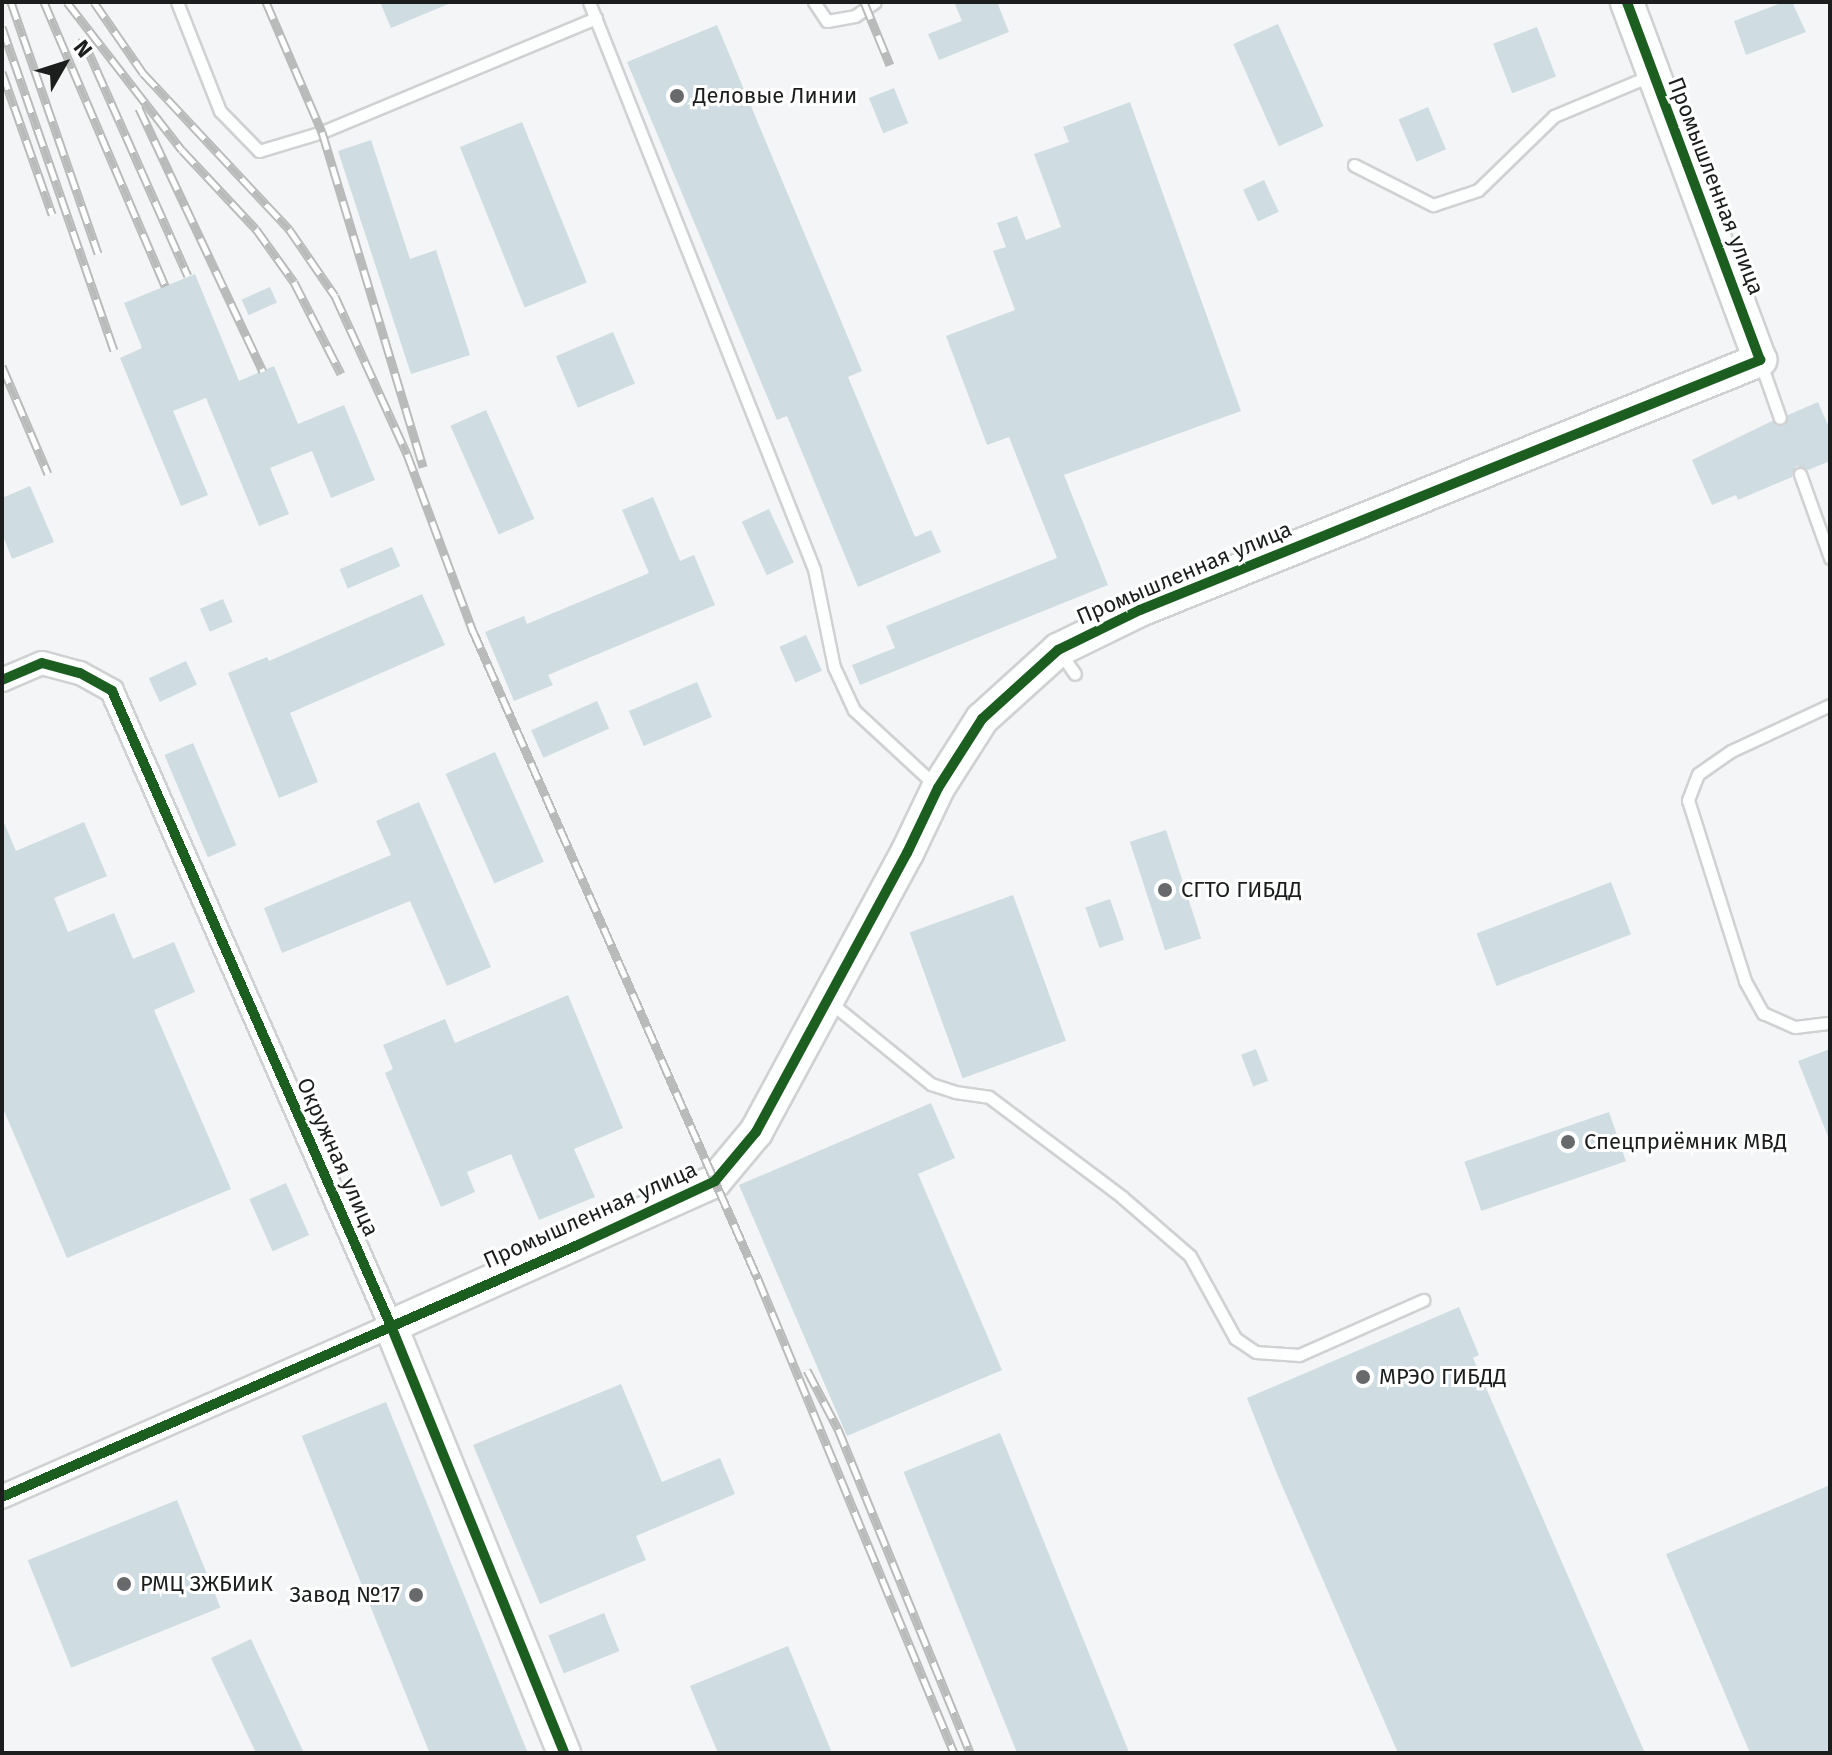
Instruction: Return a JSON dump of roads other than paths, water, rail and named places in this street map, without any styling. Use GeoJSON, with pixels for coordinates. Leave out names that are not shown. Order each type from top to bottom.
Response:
{"type":"FeatureCollection","features":[{"type":"Feature","properties":{"kind":"street","name":"Промышленная улица"},"geometry":{"type":"LineString","coordinates":[[391,1326],[715,1181],[756,1132],[938,788],[982,719],[1140,610],[1760,360],[1627,2]]}},
{"type":"Feature","properties":{"kind":"street","name":"Окружная улица"},"geometry":{"type":"LineString","coordinates":[[2,680],[42,663],[80,673],[112,691],[391,1326],[564,1753]]}},
{"type":"Feature","properties":{"kind":"street"},"geometry":{"type":"LineString","coordinates":[[2,1497],[391,1326]]}},
{"type":"Feature","properties":{"kind":"lane"},"geometry":{"type":"LineString","coordinates":[[177,2],[220,111],[259,151],[322,132],[596,18]]}},
{"type":"Feature","properties":{"kind":"lane"},"geometry":{"type":"LineString","coordinates":[[589,2],[814,569],[834,667],[854,710],[938,788]]}},
{"type":"Feature","properties":{"kind":"lane"},"geometry":{"type":"LineString","coordinates":[[814,2],[827,21],[855,16],[875,2]]}},
{"type":"Feature","properties":{"kind":"lane"},"geometry":{"type":"LineString","coordinates":[[1354,165],[1433,205],[1478,190],[1554,116],[1653,75]]}},
{"type":"Feature","properties":{"kind":"lane"},"geometry":{"type":"LineString","coordinates":[[1760,360],[1780,418]]}},
{"type":"Feature","properties":{"kind":"lane"},"geometry":{"type":"LineString","coordinates":[[1800,474],[1830,558]]}},
{"type":"Feature","properties":{"kind":"lane"},"geometry":{"type":"LineString","coordinates":[[1830,705],[1731,751],[1698,774],[1688,800],[1745,981],[1763,1013],[1795,1027],[1830,1023]]}},
{"type":"Feature","properties":{"kind":"lane"},"geometry":{"type":"LineString","coordinates":[[827,1000],[931,1084],[955,1092],[989,1097],[1122,1197],[1190,1256],[1235,1338],[1256,1352],[1299,1355],[1423,1300]]}},
{"type":"Feature","properties":{"kind":"railway"},"geometry":{"type":"LineString","coordinates":[[11,2],[98,253]]}},
{"type":"Feature","properties":{"kind":"railway"},"geometry":{"type":"LineString","coordinates":[[44,2],[165,286]]}},
{"type":"Feature","properties":{"kind":"railway"},"geometry":{"type":"LineString","coordinates":[[67,2],[182,150],[256,229],[294,282],[341,374]]}},
{"type":"Feature","properties":{"kind":"railway"},"geometry":{"type":"LineString","coordinates":[[94,2],[143,73],[289,229],[335,296],[407,454],[473,631],[758,1279],[954,1753]]}},
{"type":"Feature","properties":{"kind":"railway"},"geometry":{"type":"LineString","coordinates":[[266,2],[322,132],[423,467]]}},
{"type":"Feature","properties":{"kind":"railway"},"geometry":{"type":"LineString","coordinates":[[864,2],[890,65]]}},
{"type":"Feature","properties":{"kind":"railway"},"geometry":{"type":"LineString","coordinates":[[2,27],[114,350]]}},
{"type":"Feature","properties":{"kind":"railway"},"geometry":{"type":"LineString","coordinates":[[82,37],[188,276]]}},
{"type":"Feature","properties":{"kind":"railway"},"geometry":{"type":"LineString","coordinates":[[2,72],[52,214]]}},
{"type":"Feature","properties":{"kind":"railway"},"geometry":{"type":"LineString","coordinates":[[139,108],[263,371]]}},
{"type":"Feature","properties":{"kind":"railway"},"geometry":{"type":"LineString","coordinates":[[2,366],[48,474]]}},
{"type":"Feature","properties":{"kind":"railway"},"geometry":{"type":"LineString","coordinates":[[807,1370],[838,1429],[970,1753]]}},
{"type":"Feature","properties":{"kind":"place","name":"Деловые Линии"},"geometry":{"type":"Point","coordinates":[677,96]}},
{"type":"Feature","properties":{"kind":"place","name":"СГТО ГИБДД"},"geometry":{"type":"Point","coordinates":[1165,890]}},
{"type":"Feature","properties":{"kind":"place","name":"Спецприёмник МВД"},"geometry":{"type":"Point","coordinates":[1568,1142]}},
{"type":"Feature","properties":{"kind":"place","name":"МРЭО ГИБДД"},"geometry":{"type":"Point","coordinates":[1363,1377]}},
{"type":"Feature","properties":{"kind":"place","name":"РМЦ ЗЖБИиК"},"geometry":{"type":"Point","coordinates":[124,1584]}},
{"type":"Feature","properties":{"kind":"place","name":"Завод №17"},"geometry":{"type":"Point","coordinates":[416,1595]}}]}
